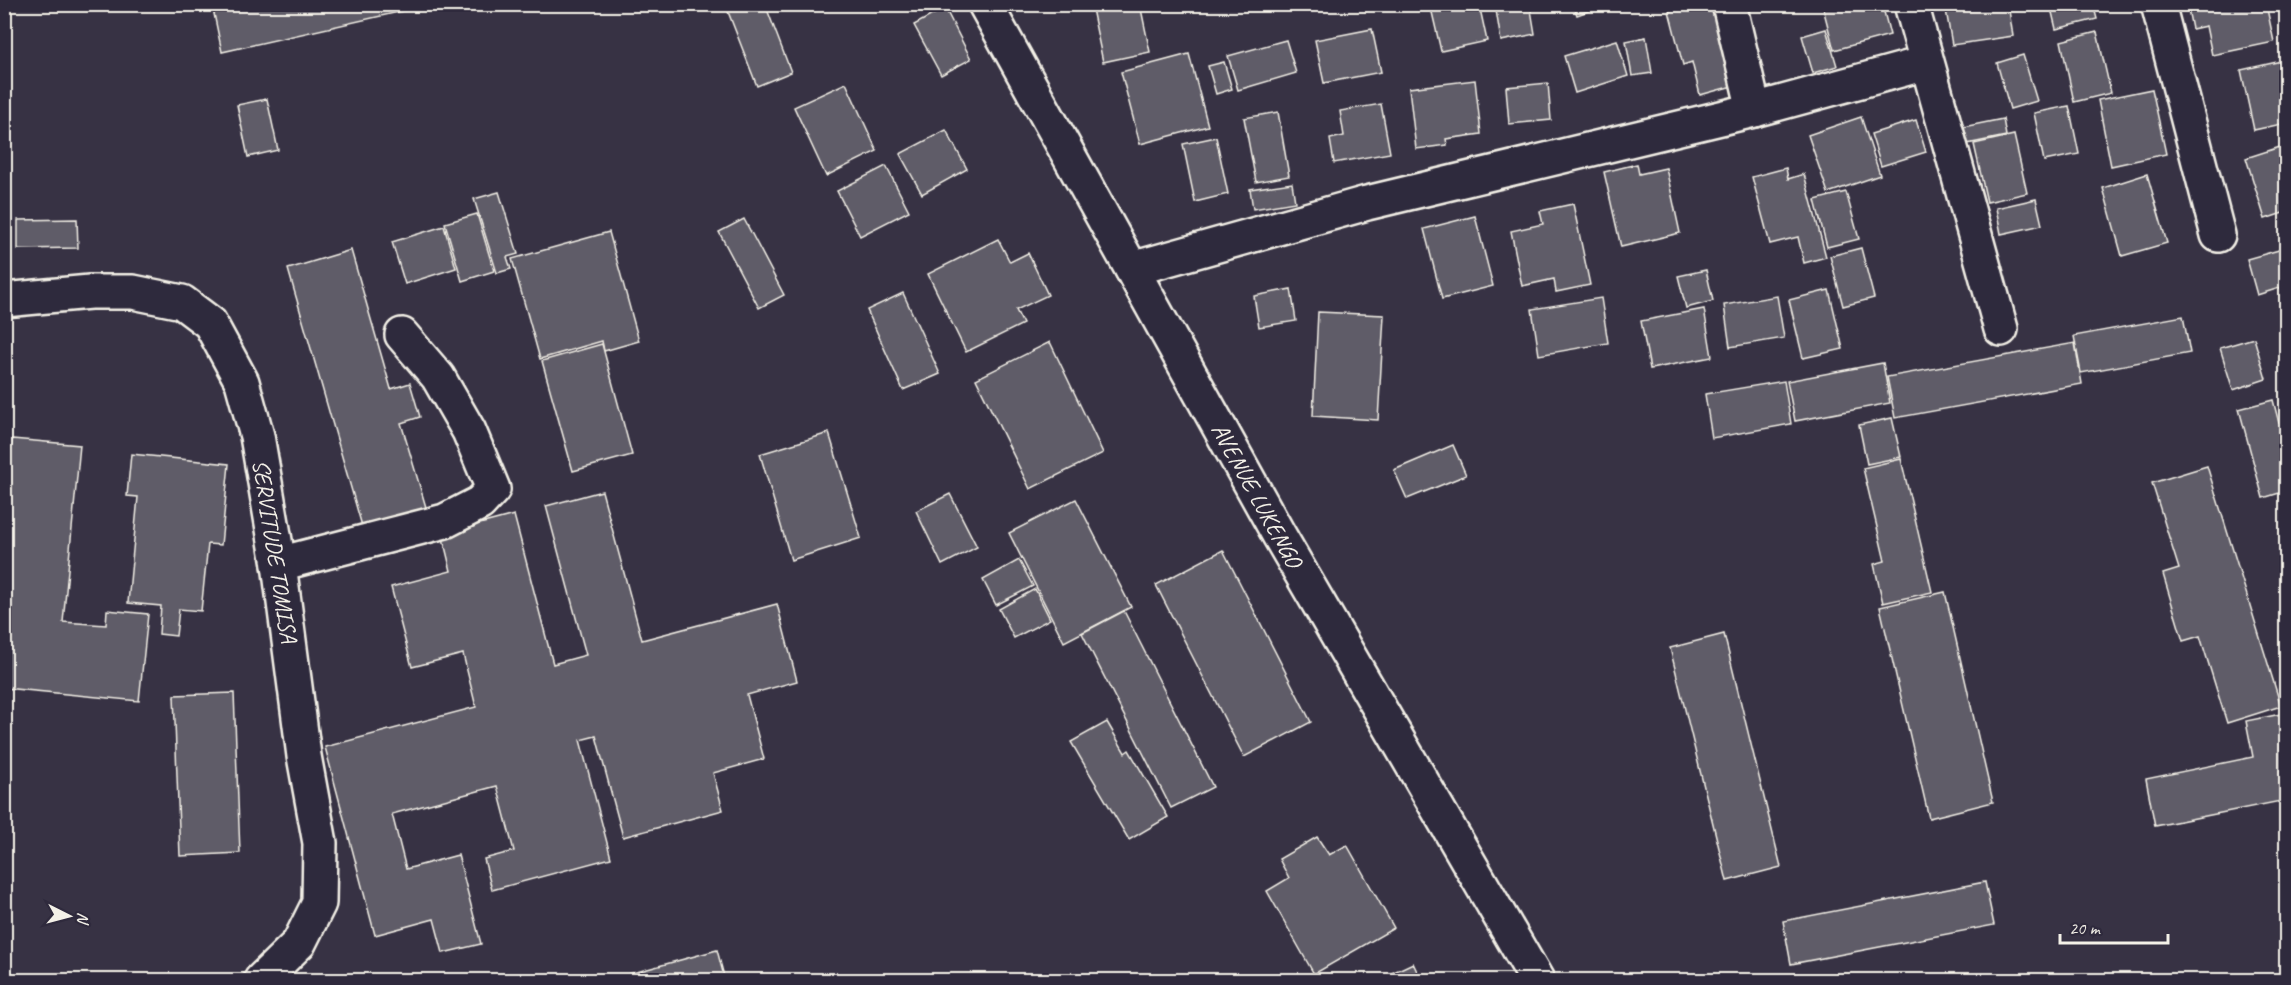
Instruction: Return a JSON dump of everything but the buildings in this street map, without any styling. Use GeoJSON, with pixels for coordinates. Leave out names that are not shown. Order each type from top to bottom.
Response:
{"type":"FeatureCollection","features":[{"type":"Feature","properties":{"kind":"street","name":"AVENUE LUKENGO"},"geometry":{"type":"LineString","coordinates":[[985,4],[1279,535],[1537,981]]}},
{"type":"Feature","properties":{"kind":"street"},"geometry":{"type":"LineString","coordinates":[[1729,4],[1754,110]]}},
{"type":"Feature","properties":{"kind":"street"},"geometry":{"type":"LineString","coordinates":[[1911,4],[2001,329]]}},
{"type":"Feature","properties":{"kind":"street"},"geometry":{"type":"LineString","coordinates":[[2158,4],[2218,235]]}},
{"type":"Feature","properties":{"kind":"street"},"geometry":{"type":"LineString","coordinates":[[1132,269],[1367,203],[1754,110],[1926,63]]}},
{"type":"Feature","properties":{"kind":"street","name":"SERVITUDE TOMISA"},"geometry":{"type":"LineString","coordinates":[[4,300],[90,292],[133,292],[182,302],[210,323],[242,382],[256,436],[279,564],[304,756],[320,843],[319,903],[299,943],[261,981]]}},
{"type":"Feature","properties":{"kind":"street"},"geometry":{"type":"LineString","coordinates":[[279,564],[446,521],[480,503],[493,489],[469,431],[438,377],[402,335]]}}]}
